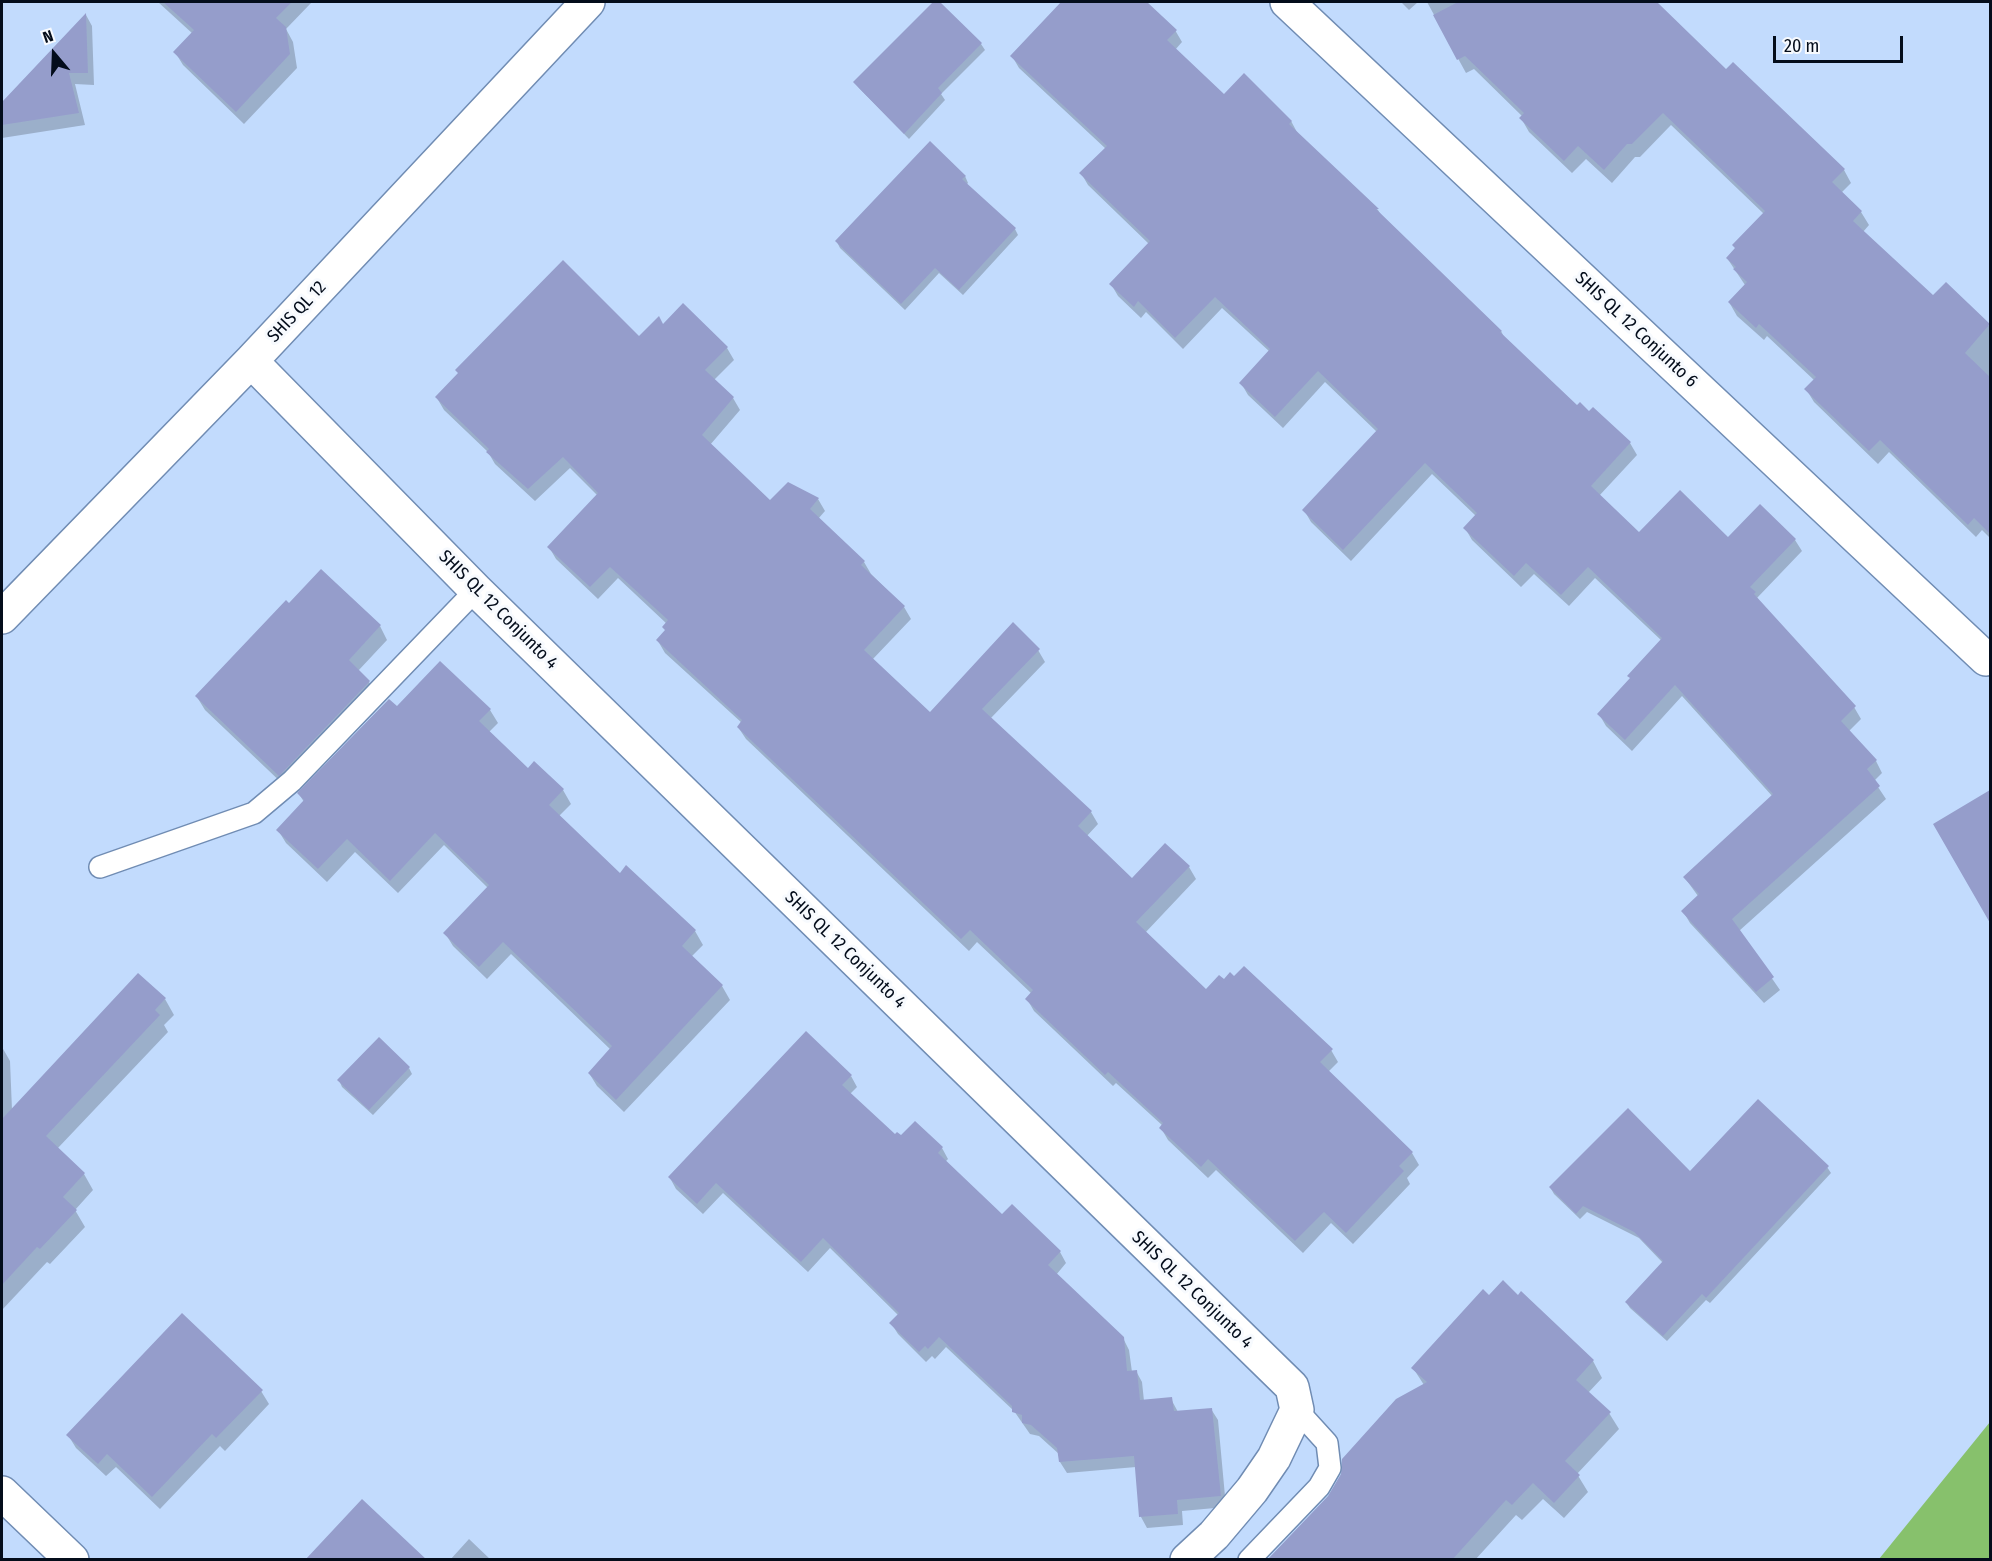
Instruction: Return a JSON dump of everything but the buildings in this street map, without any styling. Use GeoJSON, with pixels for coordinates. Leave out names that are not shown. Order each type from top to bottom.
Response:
{"type":"FeatureCollection","features":[{"type":"Feature","properties":{"kind":"street","name":"SHIS QL 12 Conjunto 6"},"geometry":{"type":"LineString","coordinates":[[1287,2],[1986,659]]}},
{"type":"Feature","properties":{"kind":"street","name":"SHIS QL 12"},"geometry":{"type":"LineString","coordinates":[[2,617],[251,361],[578,5]]}},
{"type":"Feature","properties":{"kind":"street","name":"SHIS QL 12 Conjunto 4"},"geometry":{"type":"LineString","coordinates":[[251,361],[476,590],[1292,1387],[1297,1410]]}},
{"type":"Feature","properties":{"kind":"street"},"geometry":{"type":"LineString","coordinates":[[1187,1560],[1214,1535],[1252,1490],[1275,1458],[1297,1410]]}},
{"type":"Feature","properties":{"kind":"street"},"geometry":{"type":"LineString","coordinates":[[2,1493],[72,1560]]}},
{"type":"Feature","properties":{"kind":"lane"},"geometry":{"type":"LineString","coordinates":[[100,867],[254,813],[292,781],[476,590]]}},
{"type":"Feature","properties":{"kind":"lane"},"geometry":{"type":"LineString","coordinates":[[1249,1560],[1319,1487],[1330,1468],[1327,1443],[1297,1410]]}},
{"type":"Feature","properties":{"kind":"green space"},"geometry":{"type":"Polygon","coordinates":[[[1990,1422],[1990,1559],[1879,1559],[1990,1422]]]}}]}
